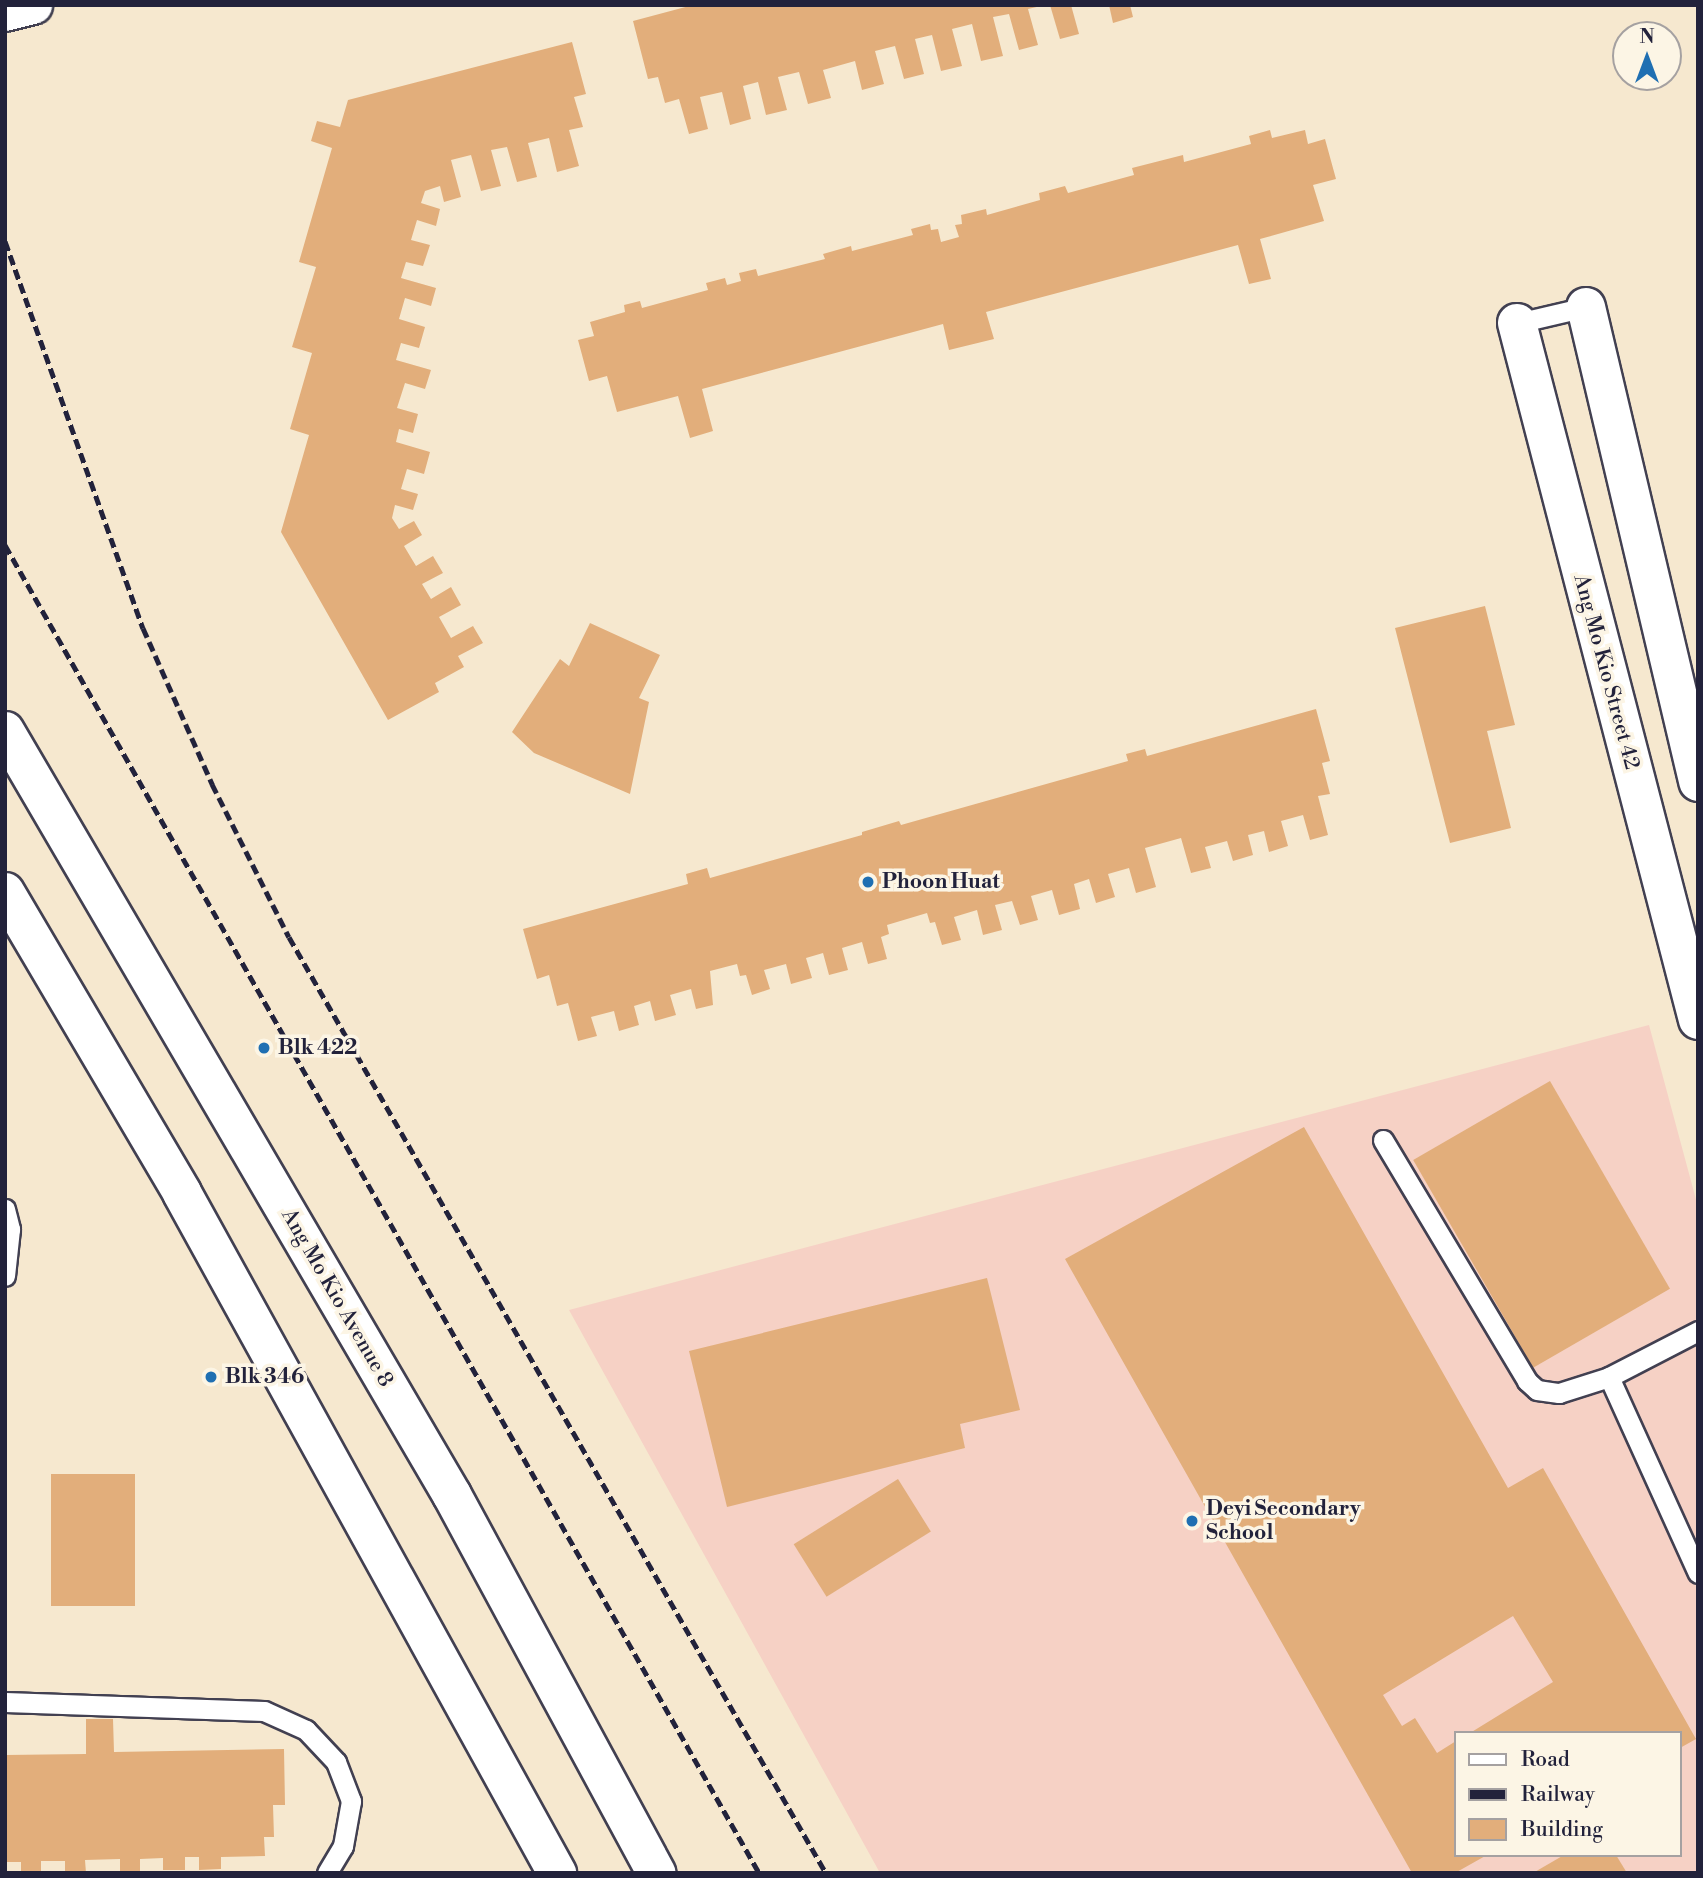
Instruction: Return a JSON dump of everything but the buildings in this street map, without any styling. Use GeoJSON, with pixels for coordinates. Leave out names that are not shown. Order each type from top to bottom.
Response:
{"type":"FeatureCollection","features":[{"type":"Feature","properties":{"kind":"main road"},"geometry":{"type":"LineString","coordinates":[[5,12],[33,5]]}},
{"type":"Feature","properties":{"kind":"main road"},"geometry":{"type":"LineString","coordinates":[[1586,307],[1698,782]]}},
{"type":"Feature","properties":{"kind":"main road","name":"Ang Mo Kio Street 42"},"geometry":{"type":"LineString","coordinates":[[1517,323],[1698,1020]]}},
{"type":"Feature","properties":{"kind":"main road","name":"Ang Mo Kio Avenue 8"},"geometry":{"type":"LineString","coordinates":[[5,731],[452,1495],[656,1873]]}},
{"type":"Feature","properties":{"kind":"main road"},"geometry":{"type":"LineString","coordinates":[[5,892],[182,1193],[557,1873]]}},
{"type":"Feature","properties":{"kind":"lane"},"geometry":{"type":"LineString","coordinates":[[1517,323],[1586,307]]}},
{"type":"Feature","properties":{"kind":"lane"},"geometry":{"type":"LineString","coordinates":[[1383,1140],[1527,1381],[1547,1394],[1609,1377],[1698,1331]]}},
{"type":"Feature","properties":{"kind":"lane"},"geometry":{"type":"LineString","coordinates":[[5,1209],[10,1228],[5,1276]]}},
{"type":"Feature","properties":{"kind":"lane"},"geometry":{"type":"LineString","coordinates":[[1609,1377],[1698,1573]]}},
{"type":"Feature","properties":{"kind":"lane"},"geometry":{"type":"LineString","coordinates":[[5,1702],[264,1711],[306,1730],[336,1762],[351,1801],[343,1846],[327,1873]]}},
{"type":"Feature","properties":{"kind":"shaded area","name":"Deyi Secondary School"},"geometry":{"type":"Polygon","coordinates":[[[1649,1025],[1698,1207],[1698,1873],[880,1873],[569,1310],[1649,1025]]]}},
{"type":"Feature","properties":{"kind":"railway"},"geometry":{"type":"LineString","coordinates":[[5,241],[143,628],[212,784],[289,937],[826,1873]]}},
{"type":"Feature","properties":{"kind":"railway"},"geometry":{"type":"LineString","coordinates":[[5,545],[759,1873]]}},
{"type":"Feature","properties":{"kind":"place","name":"Phoon Huat"},"geometry":{"type":"Point","coordinates":[868,882]}},
{"type":"Feature","properties":{"kind":"place","name":"Blk 422"},"geometry":{"type":"Point","coordinates":[264,1048]}},
{"type":"Feature","properties":{"kind":"place","name":"Blk 346"},"geometry":{"type":"Point","coordinates":[211,1377]}},
{"type":"Feature","properties":{"kind":"place","name":"Deyi Secondary School"},"geometry":{"type":"Point","coordinates":[1192,1521]}}]}
